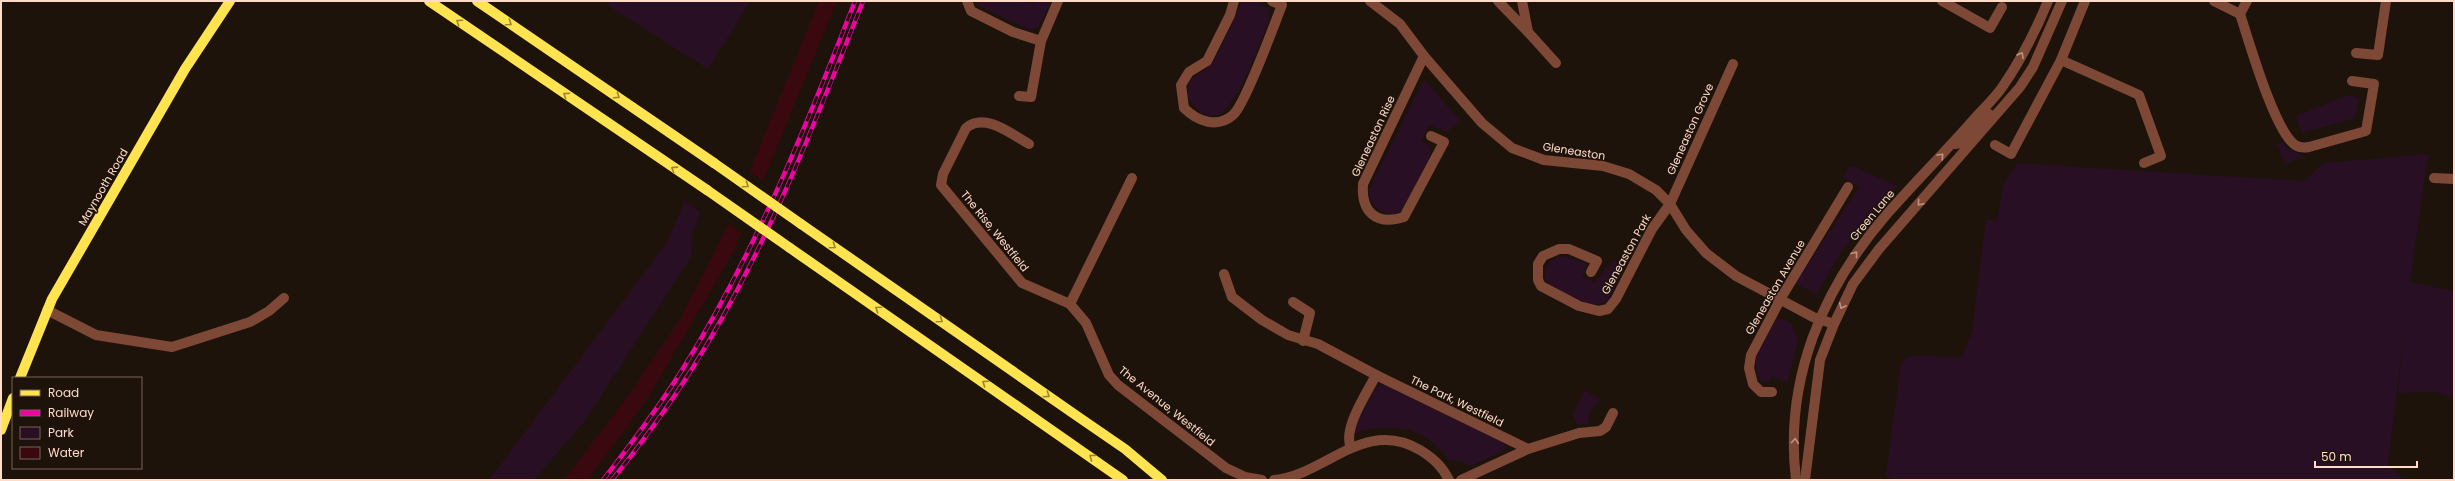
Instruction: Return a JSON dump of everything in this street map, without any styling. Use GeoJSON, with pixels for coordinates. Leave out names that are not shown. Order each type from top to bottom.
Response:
{"type":"FeatureCollection","features":[{"type":"Feature","properties":{"kind":"main road","name":"Maynooth Road"},"geometry":{"type":"LineString","coordinates":[[20,377],[47,310],[185,69],[230,1]]}},
{"type":"Feature","properties":{"kind":"main road"},"geometry":{"type":"LineString","coordinates":[[429,1],[707,190],[1123,480]]}},
{"type":"Feature","properties":{"kind":"main road"},"geometry":{"type":"LineString","coordinates":[[477,1],[714,163],[1125,449],[1162,480]]}},
{"type":"Feature","properties":{"kind":"main road"},"geometry":{"type":"LineString","coordinates":[[1,430],[12,401]]}},
{"type":"Feature","properties":{"kind":"street"},"geometry":{"type":"LineString","coordinates":[[967,1],[971,11],[1013,32],[1041,41]]}},
{"type":"Feature","properties":{"kind":"street"},"geometry":{"type":"LineString","coordinates":[[1019,96],[1031,97],[1041,41],[1058,1]]}},
{"type":"Feature","properties":{"kind":"street"},"geometry":{"type":"LineString","coordinates":[[1234,1],[1230,15],[1207,61],[1189,72],[1181,85],[1184,108],[1192,116],[1204,122],[1218,122],[1233,115],[1242,100],[1282,5],[1272,1]]}},
{"type":"Feature","properties":{"kind":"street","name":"Gleneaston"},"geometry":{"type":"LineString","coordinates":[[1370,1],[1400,24],[1424,56],[1482,122],[1512,148],[1544,160],[1603,166],[1629,174],[1656,190],[1670,204],[1686,230],[1706,253],[1736,276],[1781,298],[1818,319],[1834,324]]}},
{"type":"Feature","properties":{"kind":"street"},"geometry":{"type":"LineString","coordinates":[[1498,1],[1556,63]]}},
{"type":"Feature","properties":{"kind":"street"},"geometry":{"type":"LineString","coordinates":[[1522,1],[1528,32]]}},
{"type":"Feature","properties":{"kind":"street"},"geometry":{"type":"LineString","coordinates":[[1942,1],[1990,28],[2002,7]]}},
{"type":"Feature","properties":{"kind":"street","name":"Green Lane"},"geometry":{"type":"LineString","coordinates":[[1796,480],[1793,457],[1799,384],[1818,319],[1852,258],[1887,215],[2003,87],[2037,28],[2048,1]]}},
{"type":"Feature","properties":{"kind":"street"},"geometry":{"type":"LineString","coordinates":[[1805,480],[1820,360],[1834,324],[1853,284],[1879,250],[2020,87],[2033,67],[2062,1]]}},
{"type":"Feature","properties":{"kind":"street"},"geometry":{"type":"LineString","coordinates":[[1995,145],[2011,154],[2062,60],[2085,1]]}},
{"type":"Feature","properties":{"kind":"street"},"geometry":{"type":"LineString","coordinates":[[2214,1],[2240,14],[2277,116],[2287,137],[2294,144],[2301,148],[2309,147],[2366,130],[2374,84],[2352,81]]}},
{"type":"Feature","properties":{"kind":"street"},"geometry":{"type":"LineString","coordinates":[[2240,14],[2247,1]]}},
{"type":"Feature","properties":{"kind":"street"},"geometry":{"type":"LineString","coordinates":[[2356,53],[2378,55],[2386,1]]}},
{"type":"Feature","properties":{"kind":"street","name":"Gleneaston Rise"},"geometry":{"type":"LineString","coordinates":[[1424,56],[1363,184],[1362,198],[1370,213],[1378,219],[1393,221],[1404,217],[1444,142],[1431,136]]}},
{"type":"Feature","properties":{"kind":"street"},"geometry":{"type":"LineString","coordinates":[[2062,60],[2139,95],[2161,156],[2144,163]]}},
{"type":"Feature","properties":{"kind":"street","name":"Gleneaston Grove"},"geometry":{"type":"LineString","coordinates":[[1670,204],[1733,64]]}},
{"type":"Feature","properties":{"kind":"street"},"geometry":{"type":"LineString","coordinates":[[1952,145],[1962,143],[1993,110],[2020,87]]}},
{"type":"Feature","properties":{"kind":"street","name":"The Rise, Westfield"},"geometry":{"type":"LineString","coordinates":[[1029,144],[986,121],[972,123],[966,128],[943,174],[941,185],[1022,283],[1070,304]]}},
{"type":"Feature","properties":{"kind":"street"},"geometry":{"type":"LineString","coordinates":[[1070,304],[1132,178]]}},
{"type":"Feature","properties":{"kind":"street"},"geometry":{"type":"LineString","coordinates":[[2434,178],[2454,179]]}},
{"type":"Feature","properties":{"kind":"street","name":"Gleneaston Avenue"},"geometry":{"type":"LineString","coordinates":[[1772,392],[1761,392],[1753,384],[1749,368],[1751,356],[1781,298],[1848,188]]}},
{"type":"Feature","properties":{"kind":"street","name":"Gleneaston Park"},"geometry":{"type":"LineString","coordinates":[[1591,272],[1597,261],[1569,249],[1559,249],[1543,256],[1538,264],[1538,280],[1541,286],[1578,306],[1599,311],[1608,309],[1616,299],[1652,229],[1670,204]]}},
{"type":"Feature","properties":{"kind":"street"},"geometry":{"type":"LineString","coordinates":[[1818,319],[1832,306],[1852,272],[1879,250]]}},
{"type":"Feature","properties":{"kind":"street","name":"The Park, Westfield"},"geometry":{"type":"LineString","coordinates":[[1224,274],[1232,297],[1262,320],[1288,335],[1318,344],[1376,375],[1528,449]]}},
{"type":"Feature","properties":{"kind":"street"},"geometry":{"type":"LineString","coordinates":[[47,310],[96,335],[172,347],[250,322],[269,311],[284,298]]}},
{"type":"Feature","properties":{"kind":"street"},"geometry":{"type":"LineString","coordinates":[[1293,302],[1310,313],[1304,341]]}},
{"type":"Feature","properties":{"kind":"street","name":"The Avenue, Westfield"},"geometry":{"type":"LineString","coordinates":[[1070,304],[1086,323],[1109,375],[1118,385],[1226,468],[1245,478],[1262,480]]}},
{"type":"Feature","properties":{"kind":"street"},"geometry":{"type":"LineString","coordinates":[[1351,448],[1348,438],[1351,425],[1376,375]]}},
{"type":"Feature","properties":{"kind":"street"},"geometry":{"type":"LineString","coordinates":[[1461,480],[1528,449],[1579,433],[1600,431],[1606,427],[1613,413]]}},
{"type":"Feature","properties":{"kind":"street"},"geometry":{"type":"LineString","coordinates":[[1274,480],[1290,479],[1351,448],[1378,440],[1395,440],[1406,443],[1441,466],[1449,480]]}},
{"type":"Feature","properties":{"kind":"green space"},"geometry":{"type":"Polygon","coordinates":[[[610,1],[750,1],[708,69],[607,5],[610,1]]]}},
{"type":"Feature","properties":{"kind":"green space"},"geometry":{"type":"Polygon","coordinates":[[[973,1],[1024,1],[1034,4],[1036,1],[1052,1],[1038,27],[1031,30],[980,7],[973,1]]]}},
{"type":"Feature","properties":{"kind":"green space"},"geometry":{"type":"Polygon","coordinates":[[[1242,1],[1262,1],[1260,5],[1268,8],[1270,17],[1248,72],[1232,101],[1217,115],[1213,116],[1205,114],[1189,100],[1187,89],[1191,79],[1206,69],[1217,55],[1242,1]]]}},
{"type":"Feature","properties":{"kind":"green space"},"geometry":{"type":"Polygon","coordinates":[[[1424,79],[1461,122],[1446,132],[1429,125],[1421,141],[1430,146],[1430,157],[1402,210],[1393,215],[1383,212],[1373,204],[1369,189],[1424,79]]]}},
{"type":"Feature","properties":{"kind":"green space"},"geometry":{"type":"Polygon","coordinates":[[[2348,95],[2356,97],[2359,100],[2355,118],[2302,133],[2296,116],[2348,95]]]}},
{"type":"Feature","properties":{"kind":"green space"},"geometry":{"type":"Polygon","coordinates":[[[2283,142],[2286,148],[2304,156],[2285,164],[2277,144],[2283,142]]]}},
{"type":"Feature","properties":{"kind":"green space"},"geometry":{"type":"Polygon","coordinates":[[[2428,154],[2410,282],[2454,291],[2454,393],[2452,397],[2435,392],[2398,393],[2404,335],[2388,464],[2404,480],[1891,480],[1886,474],[1901,362],[1912,355],[1962,358],[1972,331],[1986,219],[1997,221],[2003,185],[2017,163],[2304,181],[2323,163],[2428,154]]]}},
{"type":"Feature","properties":{"kind":"green space"},"geometry":{"type":"Polygon","coordinates":[[[1850,165],[1897,186],[1841,252],[1817,294],[1795,284],[1859,187],[1843,178],[1850,165]]]}},
{"type":"Feature","properties":{"kind":"green space"},"geometry":{"type":"Polygon","coordinates":[[[685,201],[700,212],[691,238],[692,255],[584,422],[534,480],[489,480],[666,244],[685,201]]]}},
{"type":"Feature","properties":{"kind":"green space"},"geometry":{"type":"Polygon","coordinates":[[[1564,256],[1587,264],[1582,277],[1595,282],[1613,260],[1624,266],[1615,289],[1610,297],[1601,304],[1585,303],[1558,290],[1546,281],[1545,271],[1548,264],[1555,259],[1564,256]]]}},
{"type":"Feature","properties":{"kind":"green space"},"geometry":{"type":"Polygon","coordinates":[[[1777,318],[1790,322],[1798,341],[1787,384],[1773,376],[1769,381],[1762,382],[1757,374],[1755,366],[1756,357],[1762,341],[1777,318]]]}},
{"type":"Feature","properties":{"kind":"green space"},"geometry":{"type":"Polygon","coordinates":[[[1381,385],[1387,385],[1502,441],[1506,447],[1503,451],[1471,466],[1462,462],[1449,460],[1430,440],[1408,430],[1383,428],[1356,432],[1353,430],[1376,388],[1381,385]]]}},
{"type":"Feature","properties":{"kind":"green space"},"geometry":{"type":"Polygon","coordinates":[[[1585,390],[1600,399],[1590,412],[1588,424],[1577,424],[1573,414],[1585,390]]]}},
{"type":"Feature","properties":{"kind":"water"},"geometry":{"type":"Polygon","coordinates":[[[819,1],[837,1],[734,251],[646,401],[589,478],[587,480],[564,480],[631,392],[680,319],[727,227],[819,1]]]}},
{"type":"Feature","properties":{"kind":"pier"},"geometry":{"type":"Polygon","coordinates":[[[748,170],[765,182],[743,234],[726,222],[748,170]]]}},
{"type":"Feature","properties":{"kind":"railway"},"geometry":{"type":"LineString","coordinates":[[603,480],[644,426],[673,384],[733,282],[798,143],[855,1]]}},
{"type":"Feature","properties":{"kind":"railway"},"geometry":{"type":"LineString","coordinates":[[612,480],[633,454],[681,386],[741,283],[764,238],[806,144],[863,1]]}}]}
